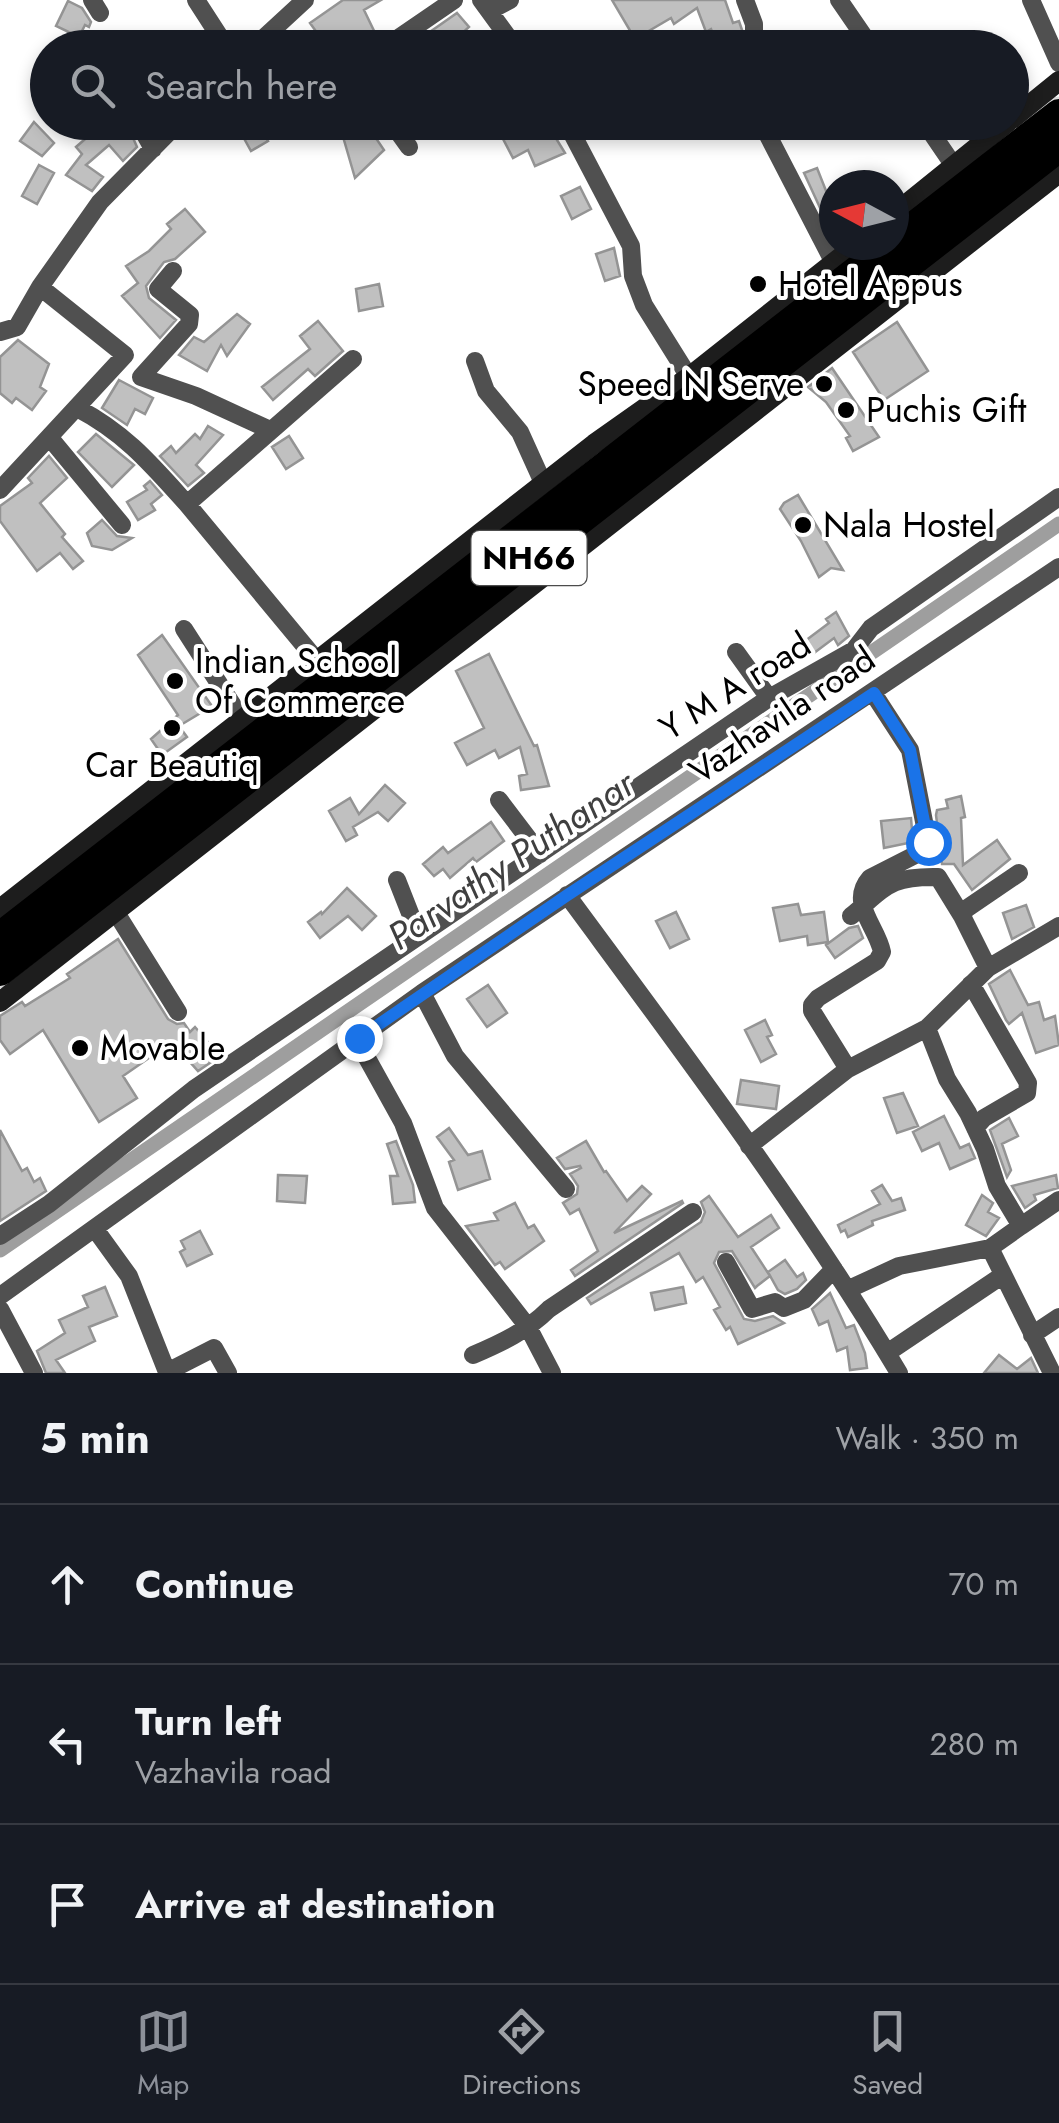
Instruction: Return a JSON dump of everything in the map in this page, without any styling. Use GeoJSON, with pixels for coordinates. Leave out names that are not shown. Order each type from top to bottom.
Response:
{"type":"FeatureCollection","features":[{"type":"Feature","properties":{"kind":"highway","name":"NH66"},"geometry":{"type":"LineString","coordinates":[[1029,137],[1059,114]]}},
{"type":"Feature","properties":{"kind":"highway","name":"NH66"},"geometry":{"type":"LineString","coordinates":[[909,230],[1025,140]]}},
{"type":"Feature","properties":{"kind":"highway","name":"NH66"},"geometry":{"type":"LineString","coordinates":[[0,971],[1059,147]]}},
{"type":"Feature","properties":{"kind":"highway","name":"NH66"},"geometry":{"type":"LineString","coordinates":[[0,937],[870,260]]}},
{"type":"Feature","properties":{"kind":"street"},"geometry":{"type":"LineString","coordinates":[[196,0],[216,30]]}},
{"type":"Feature","properties":{"kind":"street"},"geometry":{"type":"LineString","coordinates":[[273,30],[305,0]]}},
{"type":"Feature","properties":{"kind":"street"},"geometry":{"type":"LineString","coordinates":[[410,30],[454,0]]}},
{"type":"Feature","properties":{"kind":"street"},"geometry":{"type":"LineString","coordinates":[[503,30],[485,6],[510,0]]}},
{"type":"Feature","properties":{"kind":"street"},"geometry":{"type":"LineString","coordinates":[[744,0],[754,30]]}},
{"type":"Feature","properties":{"kind":"street"},"geometry":{"type":"LineString","coordinates":[[839,0],[860,30]]}},
{"type":"Feature","properties":{"kind":"street"},"geometry":{"type":"LineString","coordinates":[[1031,0],[1059,63]]}},
{"type":"Feature","properties":{"kind":"street"},"geometry":{"type":"LineString","coordinates":[[1029,105],[1059,81]]}},
{"type":"Feature","properties":{"kind":"street"},"geometry":{"type":"LineString","coordinates":[[148,140],[153,149]]}},
{"type":"Feature","properties":{"kind":"street"},"geometry":{"type":"LineString","coordinates":[[0,332],[17,327],[100,202],[162,140]]}},
{"type":"Feature","properties":{"kind":"street"},"geometry":{"type":"LineString","coordinates":[[405,140],[410,147]]}},
{"type":"Feature","properties":{"kind":"street"},"geometry":{"type":"LineString","coordinates":[[575,140],[630,246],[633,276],[644,304],[690,376]]}},
{"type":"Feature","properties":{"kind":"street"},"geometry":{"type":"LineString","coordinates":[[770,140],[834,263]]}},
{"type":"Feature","properties":{"kind":"street"},"geometry":{"type":"LineString","coordinates":[[936,140],[954,166]]}},
{"type":"Feature","properties":{"kind":"street"},"geometry":{"type":"LineString","coordinates":[[909,202],[986,140]]}},
{"type":"Feature","properties":{"kind":"street"},"geometry":{"type":"LineString","coordinates":[[0,1002],[1059,173]]}},
{"type":"Feature","properties":{"kind":"street"},"geometry":{"type":"LineString","coordinates":[[0,909],[594,444],[690,376],[838,260]]}},
{"type":"Feature","properties":{"kind":"street"},"geometry":{"type":"LineString","coordinates":[[141,376],[190,324],[190,315],[158,288],[172,271]]}},
{"type":"Feature","properties":{"kind":"street"},"geometry":{"type":"LineString","coordinates":[[40,287],[125,355],[141,376],[270,430]]}},
{"type":"Feature","properties":{"kind":"street"},"geometry":{"type":"LineString","coordinates":[[0,490],[125,355]]}},
{"type":"Feature","properties":{"kind":"street"},"geometry":{"type":"LineString","coordinates":[[186,504],[353,359]]}},
{"type":"Feature","properties":{"kind":"street"},"geometry":{"type":"LineString","coordinates":[[475,361],[486,390],[520,432],[544,485]]}},
{"type":"Feature","properties":{"kind":"street"},"geometry":{"type":"LineString","coordinates":[[77,408],[107,424],[138,448],[318,662]]}},
{"type":"Feature","properties":{"kind":"street"},"geometry":{"type":"LineString","coordinates":[[50,438],[122,525]]}},
{"type":"Feature","properties":{"kind":"street","name":"Y M A road"},"geometry":{"type":"LineString","coordinates":[[0,1236],[48,1204],[194,1089],[770,698],[854,650],[872,628],[1059,497]]}},
{"type":"Feature","properties":{"kind":"street","name":"Vazhavila road"},"geometry":{"type":"LineString","coordinates":[[0,1296],[422,993],[1059,567]]}},
{"type":"Feature","properties":{"kind":"street"},"geometry":{"type":"LineString","coordinates":[[184,629],[244,721]]}},
{"type":"Feature","properties":{"kind":"street"},"geometry":{"type":"LineString","coordinates":[[736,652],[770,698]]}},
{"type":"Feature","properties":{"kind":"street"},"geometry":{"type":"LineString","coordinates":[[857,912],[861,890],[870,878],[921,852],[928,842],[910,750],[874,693]]}},
{"type":"Feature","properties":{"kind":"street"},"geometry":{"type":"LineString","coordinates":[[499,800],[540,854]]}},
{"type":"Feature","properties":{"kind":"street"},"geometry":{"type":"LineString","coordinates":[[962,916],[966,909],[1020,872]]}},
{"type":"Feature","properties":{"kind":"street"},"geometry":{"type":"LineString","coordinates":[[857,912],[880,888],[903,878],[938,877],[988,968]]}},
{"type":"Feature","properties":{"kind":"street"},"geometry":{"type":"LineString","coordinates":[[397,880],[420,936]]}},
{"type":"Feature","properties":{"kind":"street"},"geometry":{"type":"LineString","coordinates":[[568,895],[850,1288],[899,1373]]}},
{"type":"Feature","properties":{"kind":"street"},"geometry":{"type":"LineString","coordinates":[[114,911],[178,1012]]}},
{"type":"Feature","properties":{"kind":"street"},"geometry":{"type":"LineString","coordinates":[[848,1069],[812,1005],[882,952],[880,938],[857,912]]}},
{"type":"Feature","properties":{"kind":"street"},"geometry":{"type":"LineString","coordinates":[[748,1146],[848,1069],[927,1028],[988,968],[1059,926]]}},
{"type":"Feature","properties":{"kind":"street"},"geometry":{"type":"LineString","coordinates":[[971,984],[1028,1083],[1027,1093],[984,1118],[975,1128]]}},
{"type":"Feature","properties":{"kind":"street"},"geometry":{"type":"LineString","coordinates":[[422,993],[454,1056],[566,1189]]}},
{"type":"Feature","properties":{"kind":"street"},"geometry":{"type":"LineString","coordinates":[[927,1028],[947,1080],[975,1128],[997,1186],[1021,1226]]}},
{"type":"Feature","properties":{"kind":"street"},"geometry":{"type":"LineString","coordinates":[[358,1040],[402,1123],[436,1208],[528,1327],[552,1373]]}},
{"type":"Feature","properties":{"kind":"street"},"geometry":{"type":"LineString","coordinates":[[850,1288],[899,1266],[990,1248],[1059,1200]]}},
{"type":"Feature","properties":{"kind":"street"},"geometry":{"type":"LineString","coordinates":[[473,1354],[528,1327],[693,1212]]}},
{"type":"Feature","properties":{"kind":"street"},"geometry":{"type":"LineString","coordinates":[[95,1229],[129,1276],[167,1372],[214,1348],[228,1373]]}},
{"type":"Feature","properties":{"kind":"street"},"geometry":{"type":"LineString","coordinates":[[990,1248],[1052,1373]]}},
{"type":"Feature","properties":{"kind":"street"},"geometry":{"type":"LineString","coordinates":[[726,1262],[752,1309],[775,1302],[784,1308],[804,1300],[834,1269]]}},
{"type":"Feature","properties":{"kind":"street"},"geometry":{"type":"LineString","coordinates":[[887,1352],[1003,1276]]}},
{"type":"Feature","properties":{"kind":"street"},"geometry":{"type":"LineString","coordinates":[[0,1309],[34,1373]]}},
{"type":"Feature","properties":{"kind":"street"},"geometry":{"type":"LineString","coordinates":[[1032,1335],[1059,1317]]}},
{"type":"Feature","properties":{"kind":"building"},"geometry":{"type":"Polygon","coordinates":[[[343,0],[381,0],[364,10],[374,30],[315,30],[310,23],[343,0]]]}},
{"type":"Feature","properties":{"kind":"building"},"geometry":{"type":"Polygon","coordinates":[[[612,0],[725,0],[733,23],[739,21],[742,30],[705,30],[697,8],[674,24],[671,18],[650,30],[630,30],[612,0]]]}},
{"type":"Feature","properties":{"kind":"building"},"geometry":{"type":"Polygon","coordinates":[[[68,1],[82,8],[91,22],[82,30],[56,26],[68,1]]]}},
{"type":"Feature","properties":{"kind":"building"},"geometry":{"type":"Polygon","coordinates":[[[457,13],[469,27],[466,30],[433,30],[457,13]]]}},
{"type":"Feature","properties":{"kind":"building"},"geometry":{"type":"Polygon","coordinates":[[[30,127],[30,140],[54,143],[42,156],[20,141],[30,127]]]}},
{"type":"Feature","properties":{"kind":"building"},"geometry":{"type":"Polygon","coordinates":[[[84,140],[134,140],[137,147],[123,161],[109,145],[86,165],[103,177],[92,191],[66,175],[82,154],[76,147],[84,140]]]}},
{"type":"Feature","properties":{"kind":"building"},"geometry":{"type":"Polygon","coordinates":[[[245,140],[268,141],[251,151],[245,140]]]}},
{"type":"Feature","properties":{"kind":"building"},"geometry":{"type":"Polygon","coordinates":[[[344,140],[377,140],[384,150],[355,178],[344,140]]]}},
{"type":"Feature","properties":{"kind":"building"},"geometry":{"type":"Polygon","coordinates":[[[504,140],[557,140],[565,153],[535,166],[528,150],[513,158],[504,140]]]}},
{"type":"Feature","properties":{"kind":"building"},"geometry":{"type":"Polygon","coordinates":[[[39,165],[54,173],[37,204],[22,196],[39,165]]]}},
{"type":"Feature","properties":{"kind":"building"},"geometry":{"type":"Polygon","coordinates":[[[817,168],[819,206],[804,173],[817,168]]]}},
{"type":"Feature","properties":{"kind":"building"},"geometry":{"type":"Polygon","coordinates":[[[580,187],[591,209],[572,219],[561,196],[580,187]]]}},
{"type":"Feature","properties":{"kind":"building"},"geometry":{"type":"Polygon","coordinates":[[[185,209],[205,232],[175,259],[164,262],[146,286],[149,298],[176,320],[160,338],[122,296],[138,283],[126,266],[149,251],[171,229],[167,224],[185,209]]]}},
{"type":"Feature","properties":{"kind":"building"},"geometry":{"type":"Polygon","coordinates":[[[614,248],[620,276],[605,281],[596,254],[614,248]]]}},
{"type":"Feature","properties":{"kind":"building"},"geometry":{"type":"Polygon","coordinates":[[[379,284],[383,306],[359,311],[356,289],[379,284]]]}},
{"type":"Feature","properties":{"kind":"building"},"geometry":{"type":"Polygon","coordinates":[[[237,314],[250,324],[227,356],[221,345],[207,371],[179,355],[194,337],[204,342],[237,314]]]}},
{"type":"Feature","properties":{"kind":"building"},"geometry":{"type":"Polygon","coordinates":[[[318,321],[343,351],[315,376],[308,369],[273,400],[262,387],[310,349],[300,336],[318,321]]]}},
{"type":"Feature","properties":{"kind":"building"},"geometry":{"type":"Polygon","coordinates":[[[897,322],[928,371],[884,400],[853,352],[897,322]]]}},
{"type":"Feature","properties":{"kind":"building"},"geometry":{"type":"Polygon","coordinates":[[[18,340],[49,364],[40,387],[46,391],[32,410],[16,398],[12,403],[0,393],[0,357],[18,340]]]}},
{"type":"Feature","properties":{"kind":"building"},"geometry":{"type":"Polygon","coordinates":[[[832,368],[879,437],[853,451],[846,438],[850,436],[826,402],[808,387],[832,368]]]}},
{"type":"Feature","properties":{"kind":"building"},"geometry":{"type":"Polygon","coordinates":[[[119,380],[153,398],[145,414],[135,409],[127,425],[102,408],[119,380]]]}},
{"type":"Feature","properties":{"kind":"building"},"geometry":{"type":"Polygon","coordinates":[[[208,426],[223,435],[196,465],[204,473],[188,486],[160,456],[171,446],[176,453],[195,434],[200,439],[208,426]]]}},
{"type":"Feature","properties":{"kind":"building"},"geometry":{"type":"Polygon","coordinates":[[[96,434],[134,465],[112,487],[78,452],[96,434]]]}},
{"type":"Feature","properties":{"kind":"building"},"geometry":{"type":"Polygon","coordinates":[[[289,436],[303,458],[286,469],[272,447],[289,436]]]}},
{"type":"Feature","properties":{"kind":"building"},"geometry":{"type":"Polygon","coordinates":[[[49,456],[67,478],[40,503],[83,561],[73,569],[60,553],[37,571],[0,521],[0,506],[32,483],[28,478],[49,456]]]}},
{"type":"Feature","properties":{"kind":"building"},"geometry":{"type":"Polygon","coordinates":[[[150,481],[162,495],[151,504],[155,510],[138,520],[127,502],[147,490],[144,486],[150,481]]]}},
{"type":"Feature","properties":{"kind":"building","name":"Nala Hostel"},"geometry":{"type":"Polygon","coordinates":[[[798,495],[843,570],[831,568],[819,577],[780,509],[798,495]]]}},
{"type":"Feature","properties":{"kind":"building"},"geometry":{"type":"Polygon","coordinates":[[[102,520],[117,536],[132,538],[112,550],[92,546],[87,533],[102,520]]]}},
{"type":"Feature","properties":{"kind":"building"},"geometry":{"type":"Polygon","coordinates":[[[836,612],[849,636],[838,645],[834,638],[814,653],[805,641],[829,623],[826,619],[836,612]]]}},
{"type":"Feature","properties":{"kind":"building","name":"Indian School Of Commerce"},"geometry":{"type":"Polygon","coordinates":[[[162,635],[212,706],[179,726],[187,737],[162,755],[151,739],[178,715],[138,655],[162,635]]]}},
{"type":"Feature","properties":{"kind":"building"},"geometry":{"type":"Polygon","coordinates":[[[489,654],[534,746],[537,745],[549,786],[521,790],[519,776],[527,774],[520,747],[499,758],[495,750],[467,765],[455,743],[484,728],[456,671],[489,654]]]}},
{"type":"Feature","properties":{"kind":"building"},"geometry":{"type":"Polygon","coordinates":[[[385,785],[405,803],[388,821],[378,812],[353,827],[357,835],[346,841],[329,811],[350,798],[359,814],[385,785]]]}},
{"type":"Feature","properties":{"kind":"building"},"geometry":{"type":"Polygon","coordinates":[[[961,796],[965,817],[961,818],[963,865],[997,840],[1010,859],[972,890],[954,864],[942,864],[936,815],[937,810],[948,808],[946,800],[961,796]]]}},
{"type":"Feature","properties":{"kind":"building"},"geometry":{"type":"Polygon","coordinates":[[[911,818],[913,842],[884,848],[881,821],[911,818]]]}},
{"type":"Feature","properties":{"kind":"building"},"geometry":{"type":"Polygon","coordinates":[[[491,822],[504,841],[476,862],[473,858],[450,878],[443,869],[434,876],[423,864],[443,847],[448,853],[491,822]]]}},
{"type":"Feature","properties":{"kind":"building"},"geometry":{"type":"Polygon","coordinates":[[[347,888],[376,916],[362,930],[348,916],[320,938],[308,922],[322,914],[347,888]]]}},
{"type":"Feature","properties":{"kind":"building"},"geometry":{"type":"Polygon","coordinates":[[[798,904],[801,915],[824,912],[828,942],[808,945],[807,936],[780,941],[773,908],[798,904]]]}},
{"type":"Feature","properties":{"kind":"building"},"geometry":{"type":"Polygon","coordinates":[[[1026,905],[1034,927],[1012,939],[1003,913],[1026,905]]]}},
{"type":"Feature","properties":{"kind":"building"},"geometry":{"type":"Polygon","coordinates":[[[676,912],[689,939],[670,948],[656,921],[676,912]]]}},
{"type":"Feature","properties":{"kind":"building"},"geometry":{"type":"Polygon","coordinates":[[[858,926],[863,938],[835,958],[826,945],[858,926]]]}},
{"type":"Feature","properties":{"kind":"building"},"geometry":{"type":"Polygon","coordinates":[[[118,939],[168,1019],[184,1023],[190,1032],[195,1027],[220,1056],[198,1071],[172,1042],[123,1076],[137,1098],[99,1122],[43,1030],[10,1054],[0,1040],[0,1016],[22,1002],[25,1006],[70,978],[67,974],[118,939]]]}},
{"type":"Feature","properties":{"kind":"building"},"geometry":{"type":"Polygon","coordinates":[[[1010,970],[1028,1005],[1039,1002],[1044,1020],[1055,1016],[1059,1045],[1036,1053],[1022,1013],[1009,1024],[1006,1020],[989,984],[1010,970]]]}},
{"type":"Feature","properties":{"kind":"building"},"geometry":{"type":"Polygon","coordinates":[[[488,985],[507,1013],[487,1027],[467,999],[488,985]]]}},
{"type":"Feature","properties":{"kind":"building"},"geometry":{"type":"Polygon","coordinates":[[[765,1020],[772,1035],[767,1037],[776,1054],[761,1062],[745,1030],[765,1020]]]}},
{"type":"Feature","properties":{"kind":"building"},"geometry":{"type":"Polygon","coordinates":[[[741,1080],[779,1086],[776,1109],[737,1104],[741,1080]]]}},
{"type":"Feature","properties":{"kind":"building"},"geometry":{"type":"Polygon","coordinates":[[[903,1093],[918,1126],[897,1133],[884,1098],[903,1093]]]}},
{"type":"Feature","properties":{"kind":"building"},"geometry":{"type":"Polygon","coordinates":[[[944,1116],[960,1148],[969,1144],[975,1158],[950,1169],[939,1143],[922,1151],[913,1132],[944,1116]]]}},
{"type":"Feature","properties":{"kind":"building"},"geometry":{"type":"Polygon","coordinates":[[[1009,1118],[1018,1136],[1002,1144],[1011,1170],[1007,1177],[990,1130],[1009,1118]]]}},
{"type":"Feature","properties":{"kind":"building"},"geometry":{"type":"Polygon","coordinates":[[[449,1128],[468,1155],[482,1151],[490,1179],[458,1190],[449,1162],[454,1160],[437,1137],[449,1128]]]}},
{"type":"Feature","properties":{"kind":"building"},"geometry":{"type":"Polygon","coordinates":[[[0,1130],[22,1171],[27,1168],[34,1182],[40,1178],[46,1191],[0,1221],[0,1130]]]}},
{"type":"Feature","properties":{"kind":"building"},"geometry":{"type":"Polygon","coordinates":[[[396,1141],[413,1185],[415,1202],[393,1204],[390,1176],[398,1176],[387,1144],[396,1141]]]}},
{"type":"Feature","properties":{"kind":"building"},"geometry":{"type":"Polygon","coordinates":[[[586,1141],[627,1201],[642,1186],[651,1194],[614,1233],[683,1203],[575,1276],[571,1270],[598,1251],[579,1209],[570,1214],[563,1203],[577,1194],[578,1186],[570,1174],[581,1168],[565,1169],[557,1158],[586,1141]]]}},
{"type":"Feature","properties":{"kind":"building"},"geometry":{"type":"Polygon","coordinates":[[[278,1175],[307,1176],[305,1203],[277,1201],[278,1175]]]}},
{"type":"Feature","properties":{"kind":"building"},"geometry":{"type":"Polygon","coordinates":[[[1056,1175],[1058,1188],[1034,1195],[1036,1200],[1025,1208],[1012,1186],[1056,1175]]]}},
{"type":"Feature","properties":{"kind":"building"},"geometry":{"type":"Polygon","coordinates":[[[882,1185],[892,1201],[901,1198],[905,1210],[872,1221],[873,1225],[848,1237],[845,1230],[841,1232],[838,1225],[880,1204],[872,1191],[882,1185]]]}},
{"type":"Feature","properties":{"kind":"building"},"geometry":{"type":"Polygon","coordinates":[[[982,1195],[993,1203],[988,1212],[999,1218],[986,1236],[966,1225],[982,1195]]]}},
{"type":"Feature","properties":{"kind":"building"},"geometry":{"type":"Polygon","coordinates":[[[709,1196],[738,1237],[771,1215],[779,1228],[751,1247],[770,1276],[755,1288],[732,1251],[719,1252],[714,1263],[744,1319],[755,1321],[773,1316],[784,1323],[738,1344],[730,1327],[726,1330],[714,1310],[720,1307],[703,1277],[696,1282],[679,1253],[591,1304],[587,1298],[701,1222],[705,1212],[701,1202],[709,1196]]]}},
{"type":"Feature","properties":{"kind":"building"},"geometry":{"type":"Polygon","coordinates":[[[515,1203],[528,1228],[534,1225],[544,1241],[505,1269],[500,1262],[495,1265],[466,1226],[498,1220],[494,1213],[515,1203]]]}},
{"type":"Feature","properties":{"kind":"building"},"geometry":{"type":"Polygon","coordinates":[[[200,1231],[212,1254],[187,1266],[180,1252],[185,1249],[181,1241],[200,1231]]]}},
{"type":"Feature","properties":{"kind":"building"},"geometry":{"type":"Polygon","coordinates":[[[785,1260],[797,1277],[803,1273],[806,1280],[785,1294],[778,1290],[768,1272],[785,1260]]]}},
{"type":"Feature","properties":{"kind":"building"},"geometry":{"type":"Polygon","coordinates":[[[105,1287],[117,1316],[89,1327],[95,1341],[56,1360],[65,1373],[46,1373],[37,1351],[65,1333],[59,1320],[88,1307],[83,1296],[105,1287]]]}},
{"type":"Feature","properties":{"kind":"building"},"geometry":{"type":"Polygon","coordinates":[[[683,1287],[686,1303],[655,1310],[651,1293],[683,1287]]]}},
{"type":"Feature","properties":{"kind":"building"},"geometry":{"type":"Polygon","coordinates":[[[830,1293],[846,1328],[854,1325],[867,1368],[850,1370],[847,1347],[837,1351],[828,1321],[819,1325],[812,1309],[830,1293]]]}},
{"type":"Feature","properties":{"kind":"building"},"geometry":{"type":"Polygon","coordinates":[[[999,1355],[1017,1369],[1031,1358],[1038,1373],[984,1373],[999,1355]]]}},
{"type":"Feature","properties":{"kind":"waterway","name":"Parvathy Puthanar"},"geometry":{"type":"LineString","coordinates":[[0,1250],[1059,524]]}},
{"type":"Feature","properties":{"kind":"place","name":"Hotel Appus"},"geometry":{"type":"Point","coordinates":[758,284]}},
{"type":"Feature","properties":{"kind":"place","name":"Speed N Serve"},"geometry":{"type":"Point","coordinates":[824,384]}},
{"type":"Feature","properties":{"kind":"place","name":"Puchis Gift"},"geometry":{"type":"Point","coordinates":[846,410]}},
{"type":"Feature","properties":{"kind":"place","name":"Nala Hostel"},"geometry":{"type":"Point","coordinates":[803,525]}},
{"type":"Feature","properties":{"kind":"place","name":"Indian School Of Commerce"},"geometry":{"type":"Point","coordinates":[175,681]}},
{"type":"Feature","properties":{"kind":"place","name":"Car Beautiq"},"geometry":{"type":"Point","coordinates":[172,728]}},
{"type":"Feature","properties":{"kind":"place","name":"Movable"},"geometry":{"type":"Point","coordinates":[80,1048]}},
{"type":"Feature","properties":{"kind":"route"},"geometry":{"type":"LineString","coordinates":[[359,1038],[874,693],[910,750],[928,842]]}}]}
